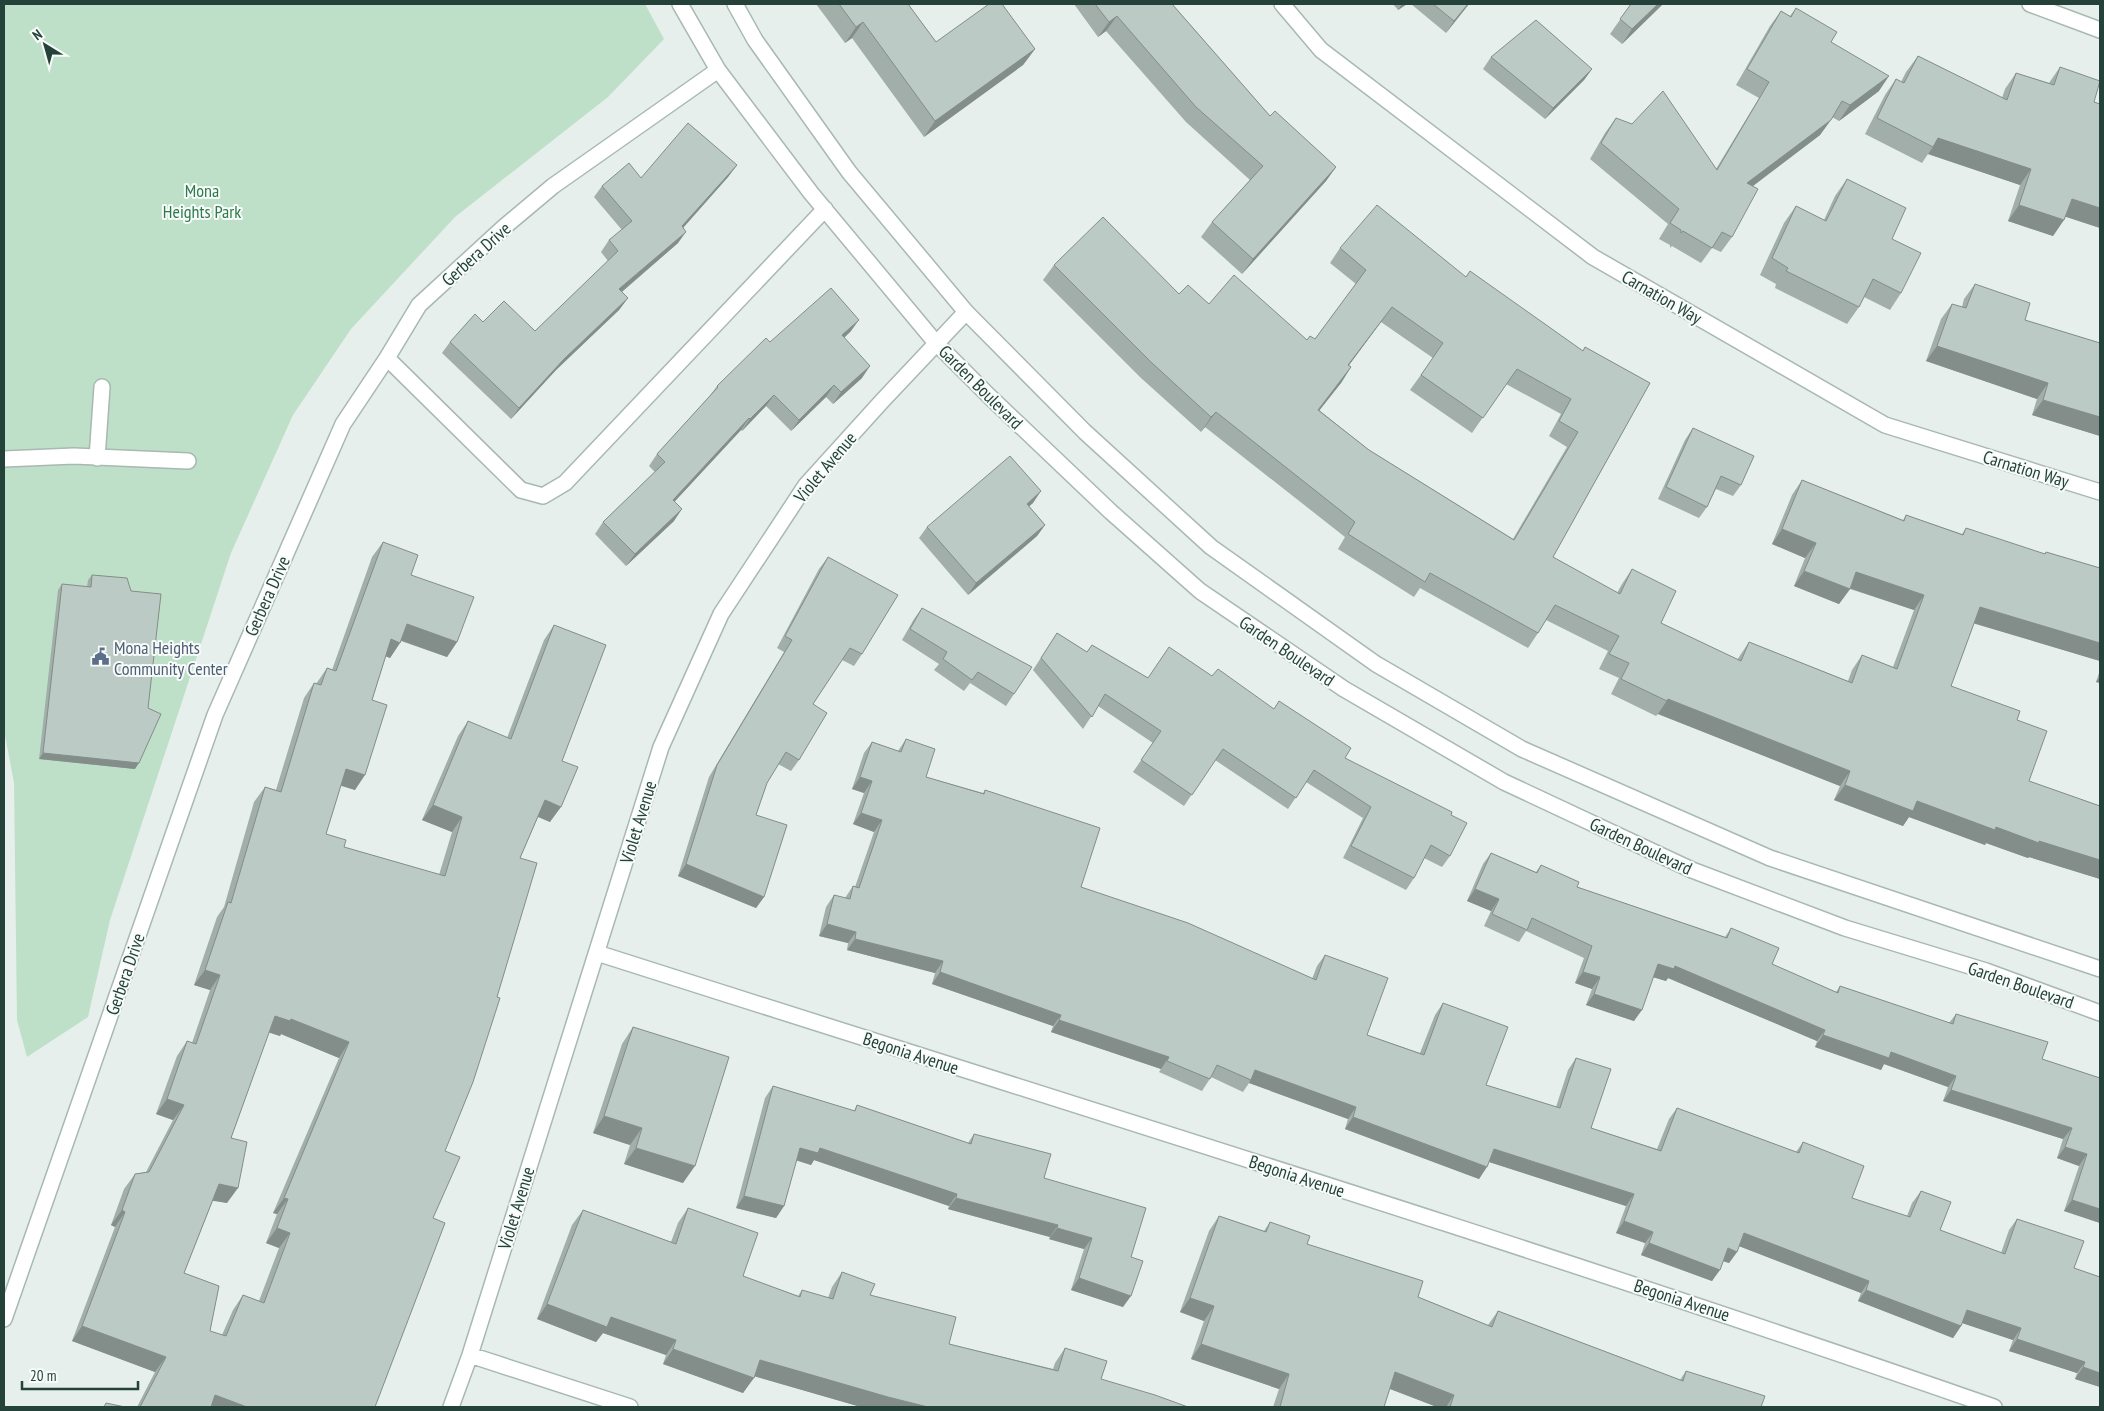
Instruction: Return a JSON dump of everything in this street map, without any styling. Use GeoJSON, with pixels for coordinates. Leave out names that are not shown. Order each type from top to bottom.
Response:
{"type":"FeatureCollection","features":[{"type":"Feature","properties":{"kind":"street","name":"Garden Boulevard"},"geometry":{"type":"LineString","coordinates":[[680,4],[718,70],[825,209],[936,343],[1111,512],[1200,591],[1344,689],[1496,777],[1692,870],[1845,928],[1986,971],[2100,1013]]}},
{"type":"Feature","properties":{"kind":"street"},"geometry":{"type":"LineString","coordinates":[[735,4],[755,40],[849,172],[966,312],[1085,432],[1211,547],[1376,664],[1522,749],[1770,858],[2100,969]]}},
{"type":"Feature","properties":{"kind":"street","name":"Carnation Way"},"geometry":{"type":"LineString","coordinates":[[1282,4],[1321,50],[1593,257],[1884,425],[2100,492]]}},
{"type":"Feature","properties":{"kind":"street"},"geometry":{"type":"LineString","coordinates":[[2030,4],[2100,30]]}},
{"type":"Feature","properties":{"kind":"street","name":"Gerbera Drive"},"geometry":{"type":"LineString","coordinates":[[4,1319],[215,715],[343,424],[387,358],[419,305],[503,228],[553,186],[718,70]]}},
{"type":"Feature","properties":{"kind":"street"},"geometry":{"type":"LineString","coordinates":[[387,358],[521,490],[543,496],[564,482],[825,209]]}},
{"type":"Feature","properties":{"kind":"street","name":"Violet Avenue"},"geometry":{"type":"LineString","coordinates":[[451,1407],[470,1355],[661,746],[721,614],[806,485],[966,312]]}},
{"type":"Feature","properties":{"kind":"street"},"geometry":{"type":"LineString","coordinates":[[97,458],[102,387]]}},
{"type":"Feature","properties":{"kind":"street"},"geometry":{"type":"LineString","coordinates":[[4,459],[74,456],[188,461]]}},
{"type":"Feature","properties":{"kind":"street","name":"Begonia Avenue"},"geometry":{"type":"LineString","coordinates":[[597,953],[1558,1260],[1794,1337],[1994,1407]]}},
{"type":"Feature","properties":{"kind":"street"},"geometry":{"type":"LineString","coordinates":[[470,1355],[630,1407]]}},
{"type":"Feature","properties":{"kind":"green space","name":"Mona Heights Park"},"geometry":{"type":"Polygon","coordinates":[[[4,4],[645,4],[664,39],[608,97],[455,217],[351,329],[293,415],[231,553],[110,920],[88,1017],[27,1057],[17,1020],[14,783],[4,730],[4,4]]]}},
{"type":"Feature","properties":{"kind":"building"},"geometry":{"type":"Polygon","coordinates":[[[839,4],[908,4],[936,42],[989,4],[1002,4],[1035,49],[935,121],[863,22],[856,27],[839,4]]]}},
{"type":"Feature","properties":{"kind":"building"},"geometry":{"type":"Polygon","coordinates":[[[1095,4],[1172,4],[1270,116],[1275,111],[1336,167],[1253,259],[1212,222],[1263,166],[1196,107],[1117,16],[1109,22],[1095,4]]]}},
{"type":"Feature","properties":{"kind":"building"},"geometry":{"type":"Polygon","coordinates":[[[1433,4],[1468,4],[1454,21],[1433,4]]]}},
{"type":"Feature","properties":{"kind":"building"},"geometry":{"type":"Polygon","coordinates":[[[1631,4],[1658,4],[1632,29],[1620,19],[1631,4]]]}},
{"type":"Feature","properties":{"kind":"building"},"geometry":{"type":"Polygon","coordinates":[[[1796,8],[1837,32],[1831,42],[1889,76],[1850,105],[1842,101],[1831,120],[1747,183],[1758,189],[1732,237],[1722,232],[1712,248],[1683,231],[1681,233],[1681,230],[1670,223],[1679,209],[1601,143],[1616,118],[1632,124],[1663,91],[1717,170],[1769,82],[1747,69],[1781,11],[1791,17],[1796,8]]]}},
{"type":"Feature","properties":{"kind":"building"},"geometry":{"type":"Polygon","coordinates":[[[1536,20],[1592,69],[1553,108],[1491,57],[1536,20]]]}},
{"type":"Feature","properties":{"kind":"building"},"geometry":{"type":"Polygon","coordinates":[[[1918,56],[2007,100],[2016,73],[2054,85],[2060,67],[2100,81],[2094,102],[2100,104],[2100,208],[2072,199],[2064,220],[2019,205],[2031,169],[1938,138],[1933,147],[1877,118],[1896,79],[1904,83],[1918,56]]]}},
{"type":"Feature","properties":{"kind":"building"},"geometry":{"type":"Polygon","coordinates":[[[688,123],[737,165],[682,226],[686,232],[619,289],[628,298],[564,359],[519,408],[450,342],[475,314],[483,322],[504,301],[535,331],[618,251],[609,240],[632,221],[602,186],[629,163],[641,178],[688,123]]]}},
{"type":"Feature","properties":{"kind":"building"},"geometry":{"type":"Polygon","coordinates":[[[1847,179],[1906,208],[1892,239],[1921,253],[1901,293],[1873,279],[1859,307],[1786,271],[1788,268],[1772,258],[1796,206],[1826,221],[1847,179]]]}},
{"type":"Feature","properties":{"kind":"building"},"geometry":{"type":"Polygon","coordinates":[[[1377,205],[1466,277],[1470,271],[1583,351],[1585,347],[1650,383],[1553,557],[1620,594],[1632,569],[1676,591],[1661,623],[1741,661],[1749,642],[1852,683],[1862,655],[1897,669],[1924,595],[1856,572],[1850,589],[1804,571],[1816,543],[1782,529],[1802,480],[1904,521],[1906,515],[1963,535],[1966,528],[2045,554],[2046,552],[2100,568],[2100,643],[1980,607],[1951,686],[2020,711],[2017,720],[2047,731],[2029,781],[2100,806],[2100,860],[2039,841],[2039,843],[1996,827],[1995,830],[1917,801],[1913,811],[1845,785],[1850,771],[1668,699],[1667,701],[1621,679],[1629,663],[1609,654],[1619,636],[1555,605],[1538,633],[1430,573],[1425,582],[1348,534],[1355,522],[1216,412],[1211,417],[1152,363],[1054,265],[1103,217],[1179,294],[1188,285],[1209,304],[1234,275],[1307,340],[1310,336],[1315,339],[1366,270],[1340,248],[1377,205]],[[1392,307],[1348,365],[1351,367],[1318,410],[1369,450],[1514,540],[1578,432],[1559,421],[1571,399],[1517,369],[1483,418],[1421,375],[1443,343],[1392,307]]]}},
{"type":"Feature","properties":{"kind":"building"},"geometry":{"type":"Polygon","coordinates":[[[1975,284],[2030,303],[2025,320],[2100,343],[2100,417],[2043,400],[2048,383],[1937,346],[1952,304],[1966,308],[1975,284]]]}},
{"type":"Feature","properties":{"kind":"building"},"geometry":{"type":"Polygon","coordinates":[[[831,288],[859,320],[842,335],[870,366],[841,392],[834,385],[799,420],[774,395],[749,418],[673,500],[682,509],[635,554],[603,522],[665,462],[657,454],[717,386],[766,338],[770,342],[831,288]]]}},
{"type":"Feature","properties":{"kind":"building"},"geometry":{"type":"Polygon","coordinates":[[[1693,428],[1754,456],[1741,485],[1721,476],[1707,507],[1666,487],[1693,428]]]}},
{"type":"Feature","properties":{"kind":"building"},"geometry":{"type":"Polygon","coordinates":[[[1010,456],[1041,491],[1027,504],[1045,525],[976,583],[927,527],[1010,456]]]}},
{"type":"Feature","properties":{"kind":"building"},"geometry":{"type":"Polygon","coordinates":[[[383,542],[418,555],[411,575],[474,597],[457,642],[407,624],[400,643],[391,639],[372,700],[387,705],[365,775],[346,769],[326,834],[346,840],[344,847],[445,876],[462,817],[433,805],[468,721],[511,739],[554,625],[606,645],[562,761],[578,767],[561,807],[545,800],[520,858],[537,863],[497,997],[500,998],[473,1082],[445,1151],[460,1157],[433,1218],[445,1223],[375,1407],[247,1407],[215,1395],[211,1407],[140,1407],[166,1357],[82,1326],[125,1212],[122,1210],[135,1174],[149,1172],[184,1105],[167,1099],[187,1041],[196,1044],[220,975],[205,970],[228,902],[231,903],[265,787],[281,792],[314,683],[321,685],[327,668],[336,671],[383,542]],[[275,1016],[231,1138],[247,1142],[238,1188],[219,1184],[184,1273],[219,1286],[210,1331],[226,1336],[243,1295],[264,1303],[290,1233],[277,1228],[288,1199],[284,1198],[349,1042],[291,1019],[290,1021],[275,1016]]]}},
{"type":"Feature","properties":{"kind":"building"},"geometry":{"type":"Polygon","coordinates":[[[828,557],[898,595],[862,654],[850,648],[813,704],[827,713],[799,760],[786,752],[767,783],[756,815],[787,825],[764,897],[686,864],[717,765],[792,640],[785,636],[828,557]]]}},
{"type":"Feature","properties":{"kind":"building","name":"Mona Heights Community Center"},"geometry":{"type":"Polygon","coordinates":[[[92,575],[127,578],[131,591],[161,594],[148,708],[161,714],[139,763],[43,753],[62,584],[91,587],[92,575]]]}},
{"type":"Feature","properties":{"kind":"building"},"geometry":{"type":"Polygon","coordinates":[[[922,608],[1032,667],[1014,694],[978,672],[972,680],[943,659],[947,652],[910,629],[922,608]]]}},
{"type":"Feature","properties":{"kind":"building"},"geometry":{"type":"Polygon","coordinates":[[[1057,633],[1087,652],[1092,645],[1148,678],[1169,647],[1212,676],[1218,669],[1274,709],[1279,701],[1351,748],[1345,758],[1452,812],[1451,815],[1467,823],[1450,856],[1431,845],[1414,878],[1351,846],[1371,807],[1314,770],[1296,798],[1223,749],[1192,795],[1141,760],[1161,731],[1105,694],[1092,717],[1041,658],[1057,633]]]}},
{"type":"Feature","properties":{"kind":"building"},"geometry":{"type":"Polygon","coordinates":[[[906,739],[935,749],[926,777],[984,794],[985,790],[1100,828],[1081,887],[1188,923],[1316,980],[1325,955],[1388,978],[1367,1035],[1424,1055],[1443,1003],[1508,1027],[1486,1085],[1560,1108],[1576,1058],[1611,1069],[1591,1128],[1661,1151],[1677,1108],[1799,1153],[1803,1142],[1864,1166],[1852,1198],[1910,1217],[1921,1191],[1951,1202],[1940,1230],[2005,1254],[2017,1219],[2084,1241],[2074,1268],[2100,1277],[2100,1373],[2083,1367],[2085,1362],[2017,1339],[2021,1328],[1967,1310],[1961,1326],[1866,1290],[1869,1281],[1744,1233],[1737,1252],[1728,1248],[1720,1270],[1649,1243],[1653,1232],[1624,1221],[1634,1194],[1494,1149],[1487,1167],[1353,1117],[1356,1107],[1255,1070],[1251,1080],[1217,1065],[1210,1079],[1167,1061],[1169,1057],[1059,1020],[1061,1015],[940,972],[943,961],[855,939],[856,932],[827,924],[834,895],[850,899],[853,886],[859,888],[882,820],[861,813],[872,781],[860,777],[872,742],[901,752],[906,739]]]}},
{"type":"Feature","properties":{"kind":"building"},"geometry":{"type":"Polygon","coordinates":[[[1491,853],[1537,873],[1541,865],[1579,882],[1577,887],[1727,938],[1731,928],[1779,948],[1772,964],[1838,993],[1840,986],[1953,1024],[1956,1014],[2048,1042],[2042,1059],[2100,1078],[2100,1209],[2072,1200],[2087,1154],[2065,1147],[2072,1128],[1951,1090],[1956,1076],[1891,1052],[1889,1058],[1823,1035],[1825,1030],[1675,966],[1674,969],[1658,964],[1642,1010],[1594,994],[1600,977],[1583,972],[1592,946],[1532,918],[1527,930],[1492,914],[1499,899],[1475,889],[1491,853]]]}},
{"type":"Feature","properties":{"kind":"building"},"geometry":{"type":"Polygon","coordinates":[[[633,1027],[729,1057],[695,1166],[636,1148],[642,1128],[604,1116],[633,1027]]]}},
{"type":"Feature","properties":{"kind":"building"},"geometry":{"type":"Polygon","coordinates":[[[773,1086],[855,1111],[857,1105],[971,1144],[974,1134],[1051,1154],[1044,1178],[1146,1208],[1131,1257],[1143,1261],[1131,1296],[1079,1278],[1092,1238],[1057,1228],[1058,1225],[956,1198],[957,1194],[820,1148],[818,1153],[800,1148],[784,1206],[744,1196],[773,1086]]]}},
{"type":"Feature","properties":{"kind":"building"},"geometry":{"type":"Polygon","coordinates":[[[688,1208],[758,1233],[743,1276],[800,1297],[802,1290],[833,1299],[842,1272],[875,1284],[870,1295],[956,1317],[949,1344],[1058,1371],[1065,1348],[1107,1361],[1101,1379],[1188,1407],[928,1407],[760,1360],[754,1378],[673,1349],[676,1340],[611,1317],[607,1327],[547,1304],[583,1210],[676,1244],[688,1208]]]}},
{"type":"Feature","properties":{"kind":"building"},"geometry":{"type":"Polygon","coordinates":[[[1219,1216],[1266,1232],[1270,1222],[1310,1236],[1307,1244],[1423,1281],[1418,1297],[1492,1327],[1498,1311],[1683,1381],[1686,1371],[1765,1396],[1761,1407],[1450,1407],[1454,1395],[1395,1372],[1384,1407],[1280,1407],[1289,1374],[1201,1344],[1214,1306],[1190,1298],[1219,1216]]]}},
{"type":"Feature","properties":{"kind":"building"},"geometry":{"type":"Polygon","coordinates":[[[106,1403],[125,1407],[104,1407],[106,1403]]]}},
{"type":"Feature","properties":{"kind":"place","name":"Mona Heights Community Center"},"geometry":{"type":"Point","coordinates":[100,657]}}]}
